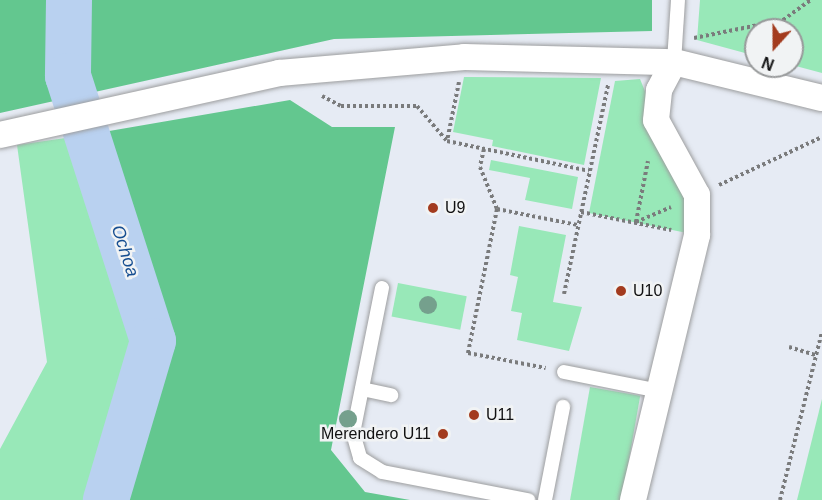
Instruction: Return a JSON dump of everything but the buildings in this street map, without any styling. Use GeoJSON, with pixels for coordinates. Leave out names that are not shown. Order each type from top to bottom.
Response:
{"type":"FeatureCollection","features":[{"type":"Feature","properties":{"kind":"street"},"geometry":{"type":"LineString","coordinates":[[633,500],[698,235],[697,195],[656,120],[659,90],[674,52]]}},
{"type":"Feature","properties":{"kind":"street"},"geometry":{"type":"LineString","coordinates":[[0,135],[279,73],[464,57],[614,58],[674,52],[822,98]]}},
{"type":"Feature","properties":{"kind":"lane"},"geometry":{"type":"LineString","coordinates":[[674,52],[678,0]]}},
{"type":"Feature","properties":{"kind":"lane"},"geometry":{"type":"LineString","coordinates":[[382,288],[353,433],[360,458],[381,472],[528,500]]}},
{"type":"Feature","properties":{"kind":"lane"},"geometry":{"type":"LineString","coordinates":[[564,372],[660,390]]}},
{"type":"Feature","properties":{"kind":"lane"},"geometry":{"type":"LineString","coordinates":[[362,389],[391,395]]}},
{"type":"Feature","properties":{"kind":"lane"},"geometry":{"type":"LineString","coordinates":[[545,500],[563,407]]}},
{"type":"Feature","properties":{"kind":"path"},"geometry":{"type":"LineString","coordinates":[[674,52],[783,20],[811,0]]}},
{"type":"Feature","properties":{"kind":"path"},"geometry":{"type":"LineString","coordinates":[[447,141],[464,57]]}},
{"type":"Feature","properties":{"kind":"path"},"geometry":{"type":"LineString","coordinates":[[564,294],[614,58]]}},
{"type":"Feature","properties":{"kind":"path"},"geometry":{"type":"LineString","coordinates":[[279,73],[341,106],[417,106],[447,141],[590,171]]}},
{"type":"Feature","properties":{"kind":"path"},"geometry":{"type":"LineString","coordinates":[[636,222],[656,120]]}},
{"type":"Feature","properties":{"kind":"path"},"geometry":{"type":"LineString","coordinates":[[636,222],[822,137]]}},
{"type":"Feature","properties":{"kind":"path"},"geometry":{"type":"LineString","coordinates":[[484,149],[480,167],[497,209],[468,352],[564,372]]}},
{"type":"Feature","properties":{"kind":"path"},"geometry":{"type":"LineString","coordinates":[[497,209],[578,225]]}},
{"type":"Feature","properties":{"kind":"path"},"geometry":{"type":"LineString","coordinates":[[581,212],[698,235]]}},
{"type":"Feature","properties":{"kind":"path"},"geometry":{"type":"LineString","coordinates":[[780,500],[822,332]]}},
{"type":"Feature","properties":{"kind":"path"},"geometry":{"type":"LineString","coordinates":[[789,347],[816,355]]}},
{"type":"Feature","properties":{"kind":"shaded area"},"geometry":{"type":"Polygon","coordinates":[[[0,0],[822,0],[822,500],[0,500],[0,0]]]}},
{"type":"Feature","properties":{"kind":"green space"},"geometry":{"type":"Polygon","coordinates":[[[0,0],[652,0],[652,31],[334,39],[0,113],[0,0]]]}},
{"type":"Feature","properties":{"kind":"green space"},"geometry":{"type":"Polygon","coordinates":[[[700,0],[822,0],[822,73],[804,68],[804,18],[744,18],[744,53],[697,40],[700,0]]]}},
{"type":"Feature","properties":{"kind":"green space"},"geometry":{"type":"Polygon","coordinates":[[[464,77],[601,78],[584,165],[492,146],[493,140],[453,132],[464,77]]]}},
{"type":"Feature","properties":{"kind":"green space"},"geometry":{"type":"Polygon","coordinates":[[[640,79],[692,207],[687,233],[589,213],[615,81],[640,79]]]}},
{"type":"Feature","properties":{"kind":"green space"},"geometry":{"type":"Polygon","coordinates":[[[290,100],[332,127],[395,127],[331,450],[365,492],[410,500],[106,500],[153,341],[86,135],[290,100]]]}},
{"type":"Feature","properties":{"kind":"green space"},"geometry":{"type":"Polygon","coordinates":[[[86,135],[153,341],[106,500],[0,500],[0,449],[47,362],[17,145],[86,135]]]}},
{"type":"Feature","properties":{"kind":"green space"},"geometry":{"type":"Polygon","coordinates":[[[491,160],[578,177],[572,209],[525,200],[530,178],[489,170],[491,160]]]}},
{"type":"Feature","properties":{"kind":"green space"},"geometry":{"type":"Polygon","coordinates":[[[519,226],[566,235],[553,302],[582,307],[569,351],[517,340],[522,313],[511,311],[518,277],[510,275],[519,226]]]}},
{"type":"Feature","properties":{"kind":"green space"},"geometry":{"type":"Polygon","coordinates":[[[398,283],[467,296],[460,330],[392,316],[398,283]]]}},
{"type":"Feature","properties":{"kind":"green space"},"geometry":{"type":"Polygon","coordinates":[[[590,387],[640,396],[622,500],[570,500],[590,387]]]}},
{"type":"Feature","properties":{"kind":"green space"},"geometry":{"type":"Polygon","coordinates":[[[822,399],[822,500],[797,500],[822,399]]]}},
{"type":"Feature","properties":{"kind":"waterway","name":"Ochoa"},"geometry":{"type":"LineString","coordinates":[[69,0],[68,76],[153,341],[106,500]]}},
{"type":"Feature","properties":{"kind":"place","name":"U9"},"geometry":{"type":"Point","coordinates":[433,208]}},
{"type":"Feature","properties":{"kind":"place","name":"U10"},"geometry":{"type":"Point","coordinates":[621,291]}},
{"type":"Feature","properties":{"kind":"place","name":"U11"},"geometry":{"type":"Point","coordinates":[474,415]}},
{"type":"Feature","properties":{"kind":"place","name":"Merendero U11"},"geometry":{"type":"Point","coordinates":[443,434]}}]}
